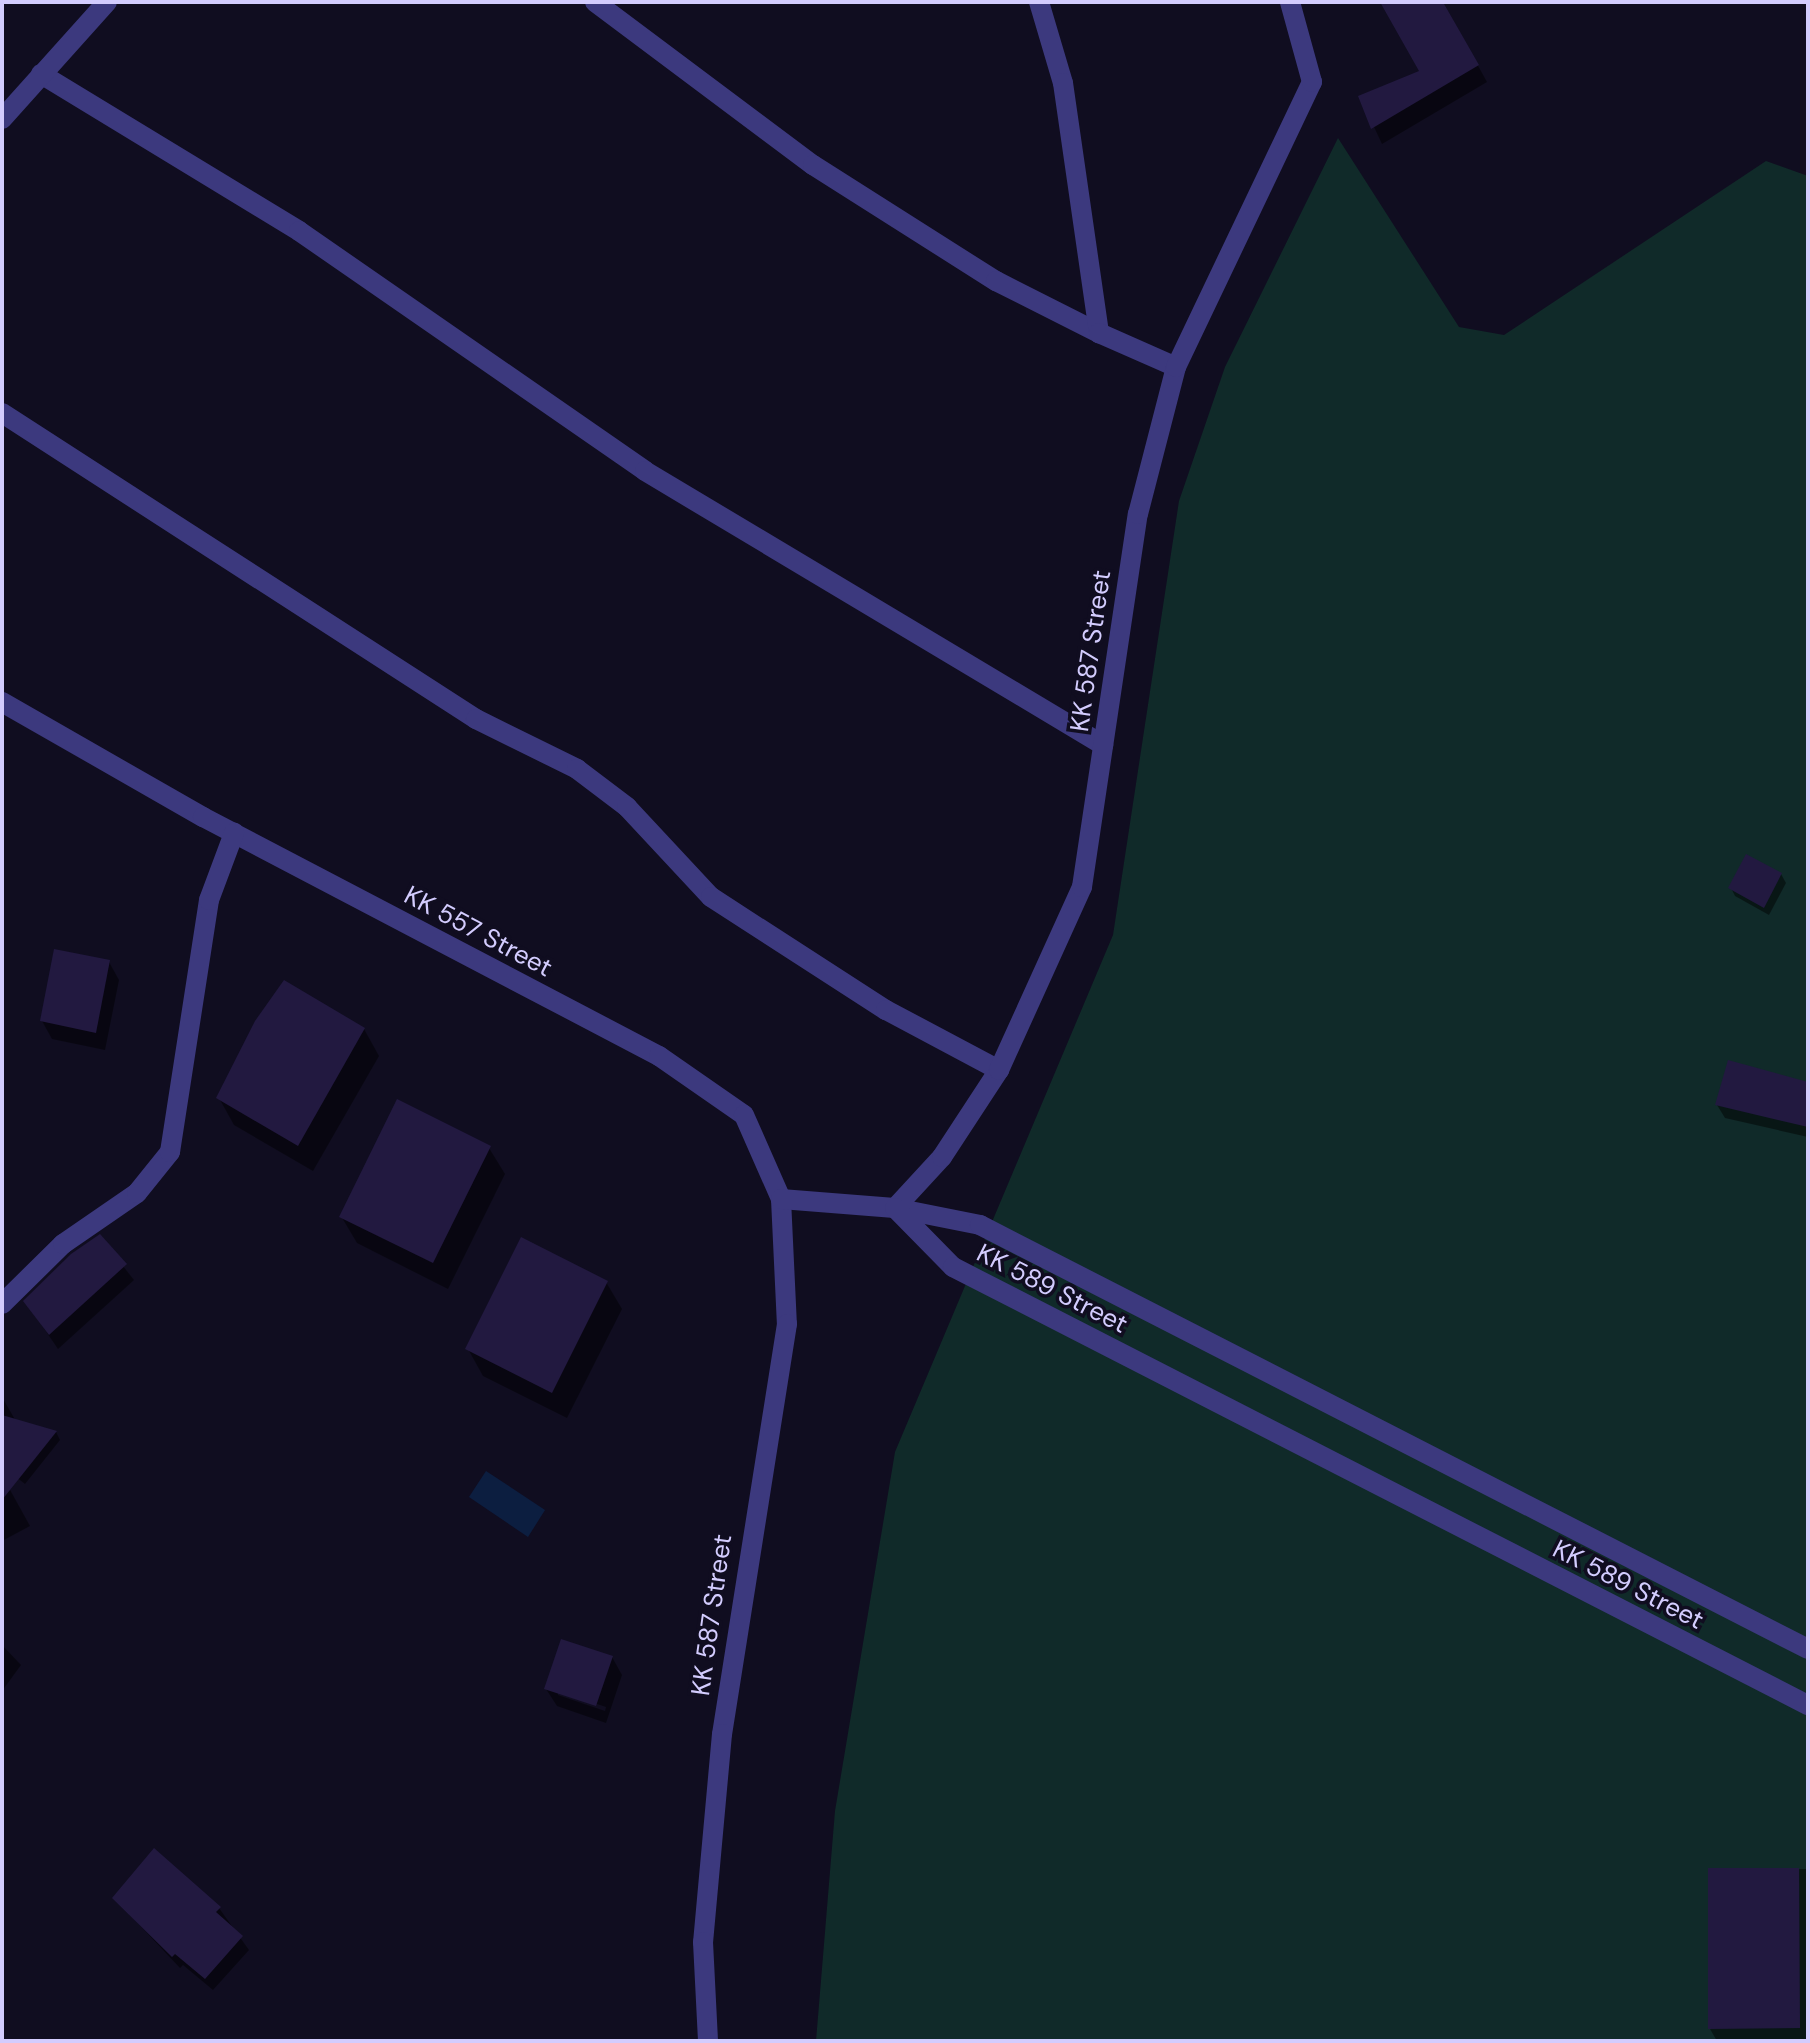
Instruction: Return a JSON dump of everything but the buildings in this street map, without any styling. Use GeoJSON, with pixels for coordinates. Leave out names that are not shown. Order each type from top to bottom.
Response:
{"type":"FeatureCollection","features":[{"type":"Feature","properties":{"kind":"street"},"geometry":{"type":"LineString","coordinates":[[2,119],[107,2]]}},
{"type":"Feature","properties":{"kind":"street"},"geometry":{"type":"LineString","coordinates":[[595,2],[813,165],[996,281],[1099,333],[1176,367]]}},
{"type":"Feature","properties":{"kind":"street"},"geometry":{"type":"LineString","coordinates":[[1039,2],[1063,83],[1099,333]]}},
{"type":"Feature","properties":{"kind":"street","name":"KK 587 Street"},"geometry":{"type":"LineString","coordinates":[[895,1208],[942,1157],[999,1070],[1082,887],[1138,514],[1176,367],[1312,82],[1290,2]]}},
{"type":"Feature","properties":{"kind":"street"},"geometry":{"type":"LineString","coordinates":[[41,74],[299,231],[645,471],[1103,745]]}},
{"type":"Feature","properties":{"kind":"street"},"geometry":{"type":"LineString","coordinates":[[2,413],[476,719],[577,769],[627,807],[711,897],[886,1010],[999,1070]]}},
{"type":"Feature","properties":{"kind":"street","name":"KK 557 Street"},"geometry":{"type":"LineString","coordinates":[[2,702],[234,833],[659,1056],[744,1115],[781,1199]]}},
{"type":"Feature","properties":{"kind":"street"},"geometry":{"type":"LineString","coordinates":[[2,1304],[63,1244],[137,1193],[170,1152],[209,900],[234,833]]}},
{"type":"Feature","properties":{"kind":"street"},"geometry":{"type":"LineString","coordinates":[[781,1199],[895,1208]]}},
{"type":"Feature","properties":{"kind":"street","name":"KK 587 Street"},"geometry":{"type":"LineString","coordinates":[[708,2041],[703,1942],[722,1734],[787,1324],[781,1199]]}},
{"type":"Feature","properties":{"kind":"street","name":"KK 589 Street"},"geometry":{"type":"LineString","coordinates":[[895,1208],[980,1225],[1808,1649]]}},
{"type":"Feature","properties":{"kind":"street","name":"KK 589 Street"},"geometry":{"type":"LineString","coordinates":[[895,1208],[953,1267],[1808,1705]]}},
{"type":"Feature","properties":{"kind":"green space"},"geometry":{"type":"Polygon","coordinates":[[[1338,138],[1459,327],[1504,335],[1766,161],[1808,176],[1808,2041],[816,2041],[835,1811],[895,1452],[1113,935],[1179,501],[1225,367],[1338,138]]]}},
{"type":"Feature","properties":{"kind":"water"},"geometry":{"type":"Polygon","coordinates":[[[486,1471],[545,1510],[528,1537],[469,1497],[486,1471]]]}}]}
